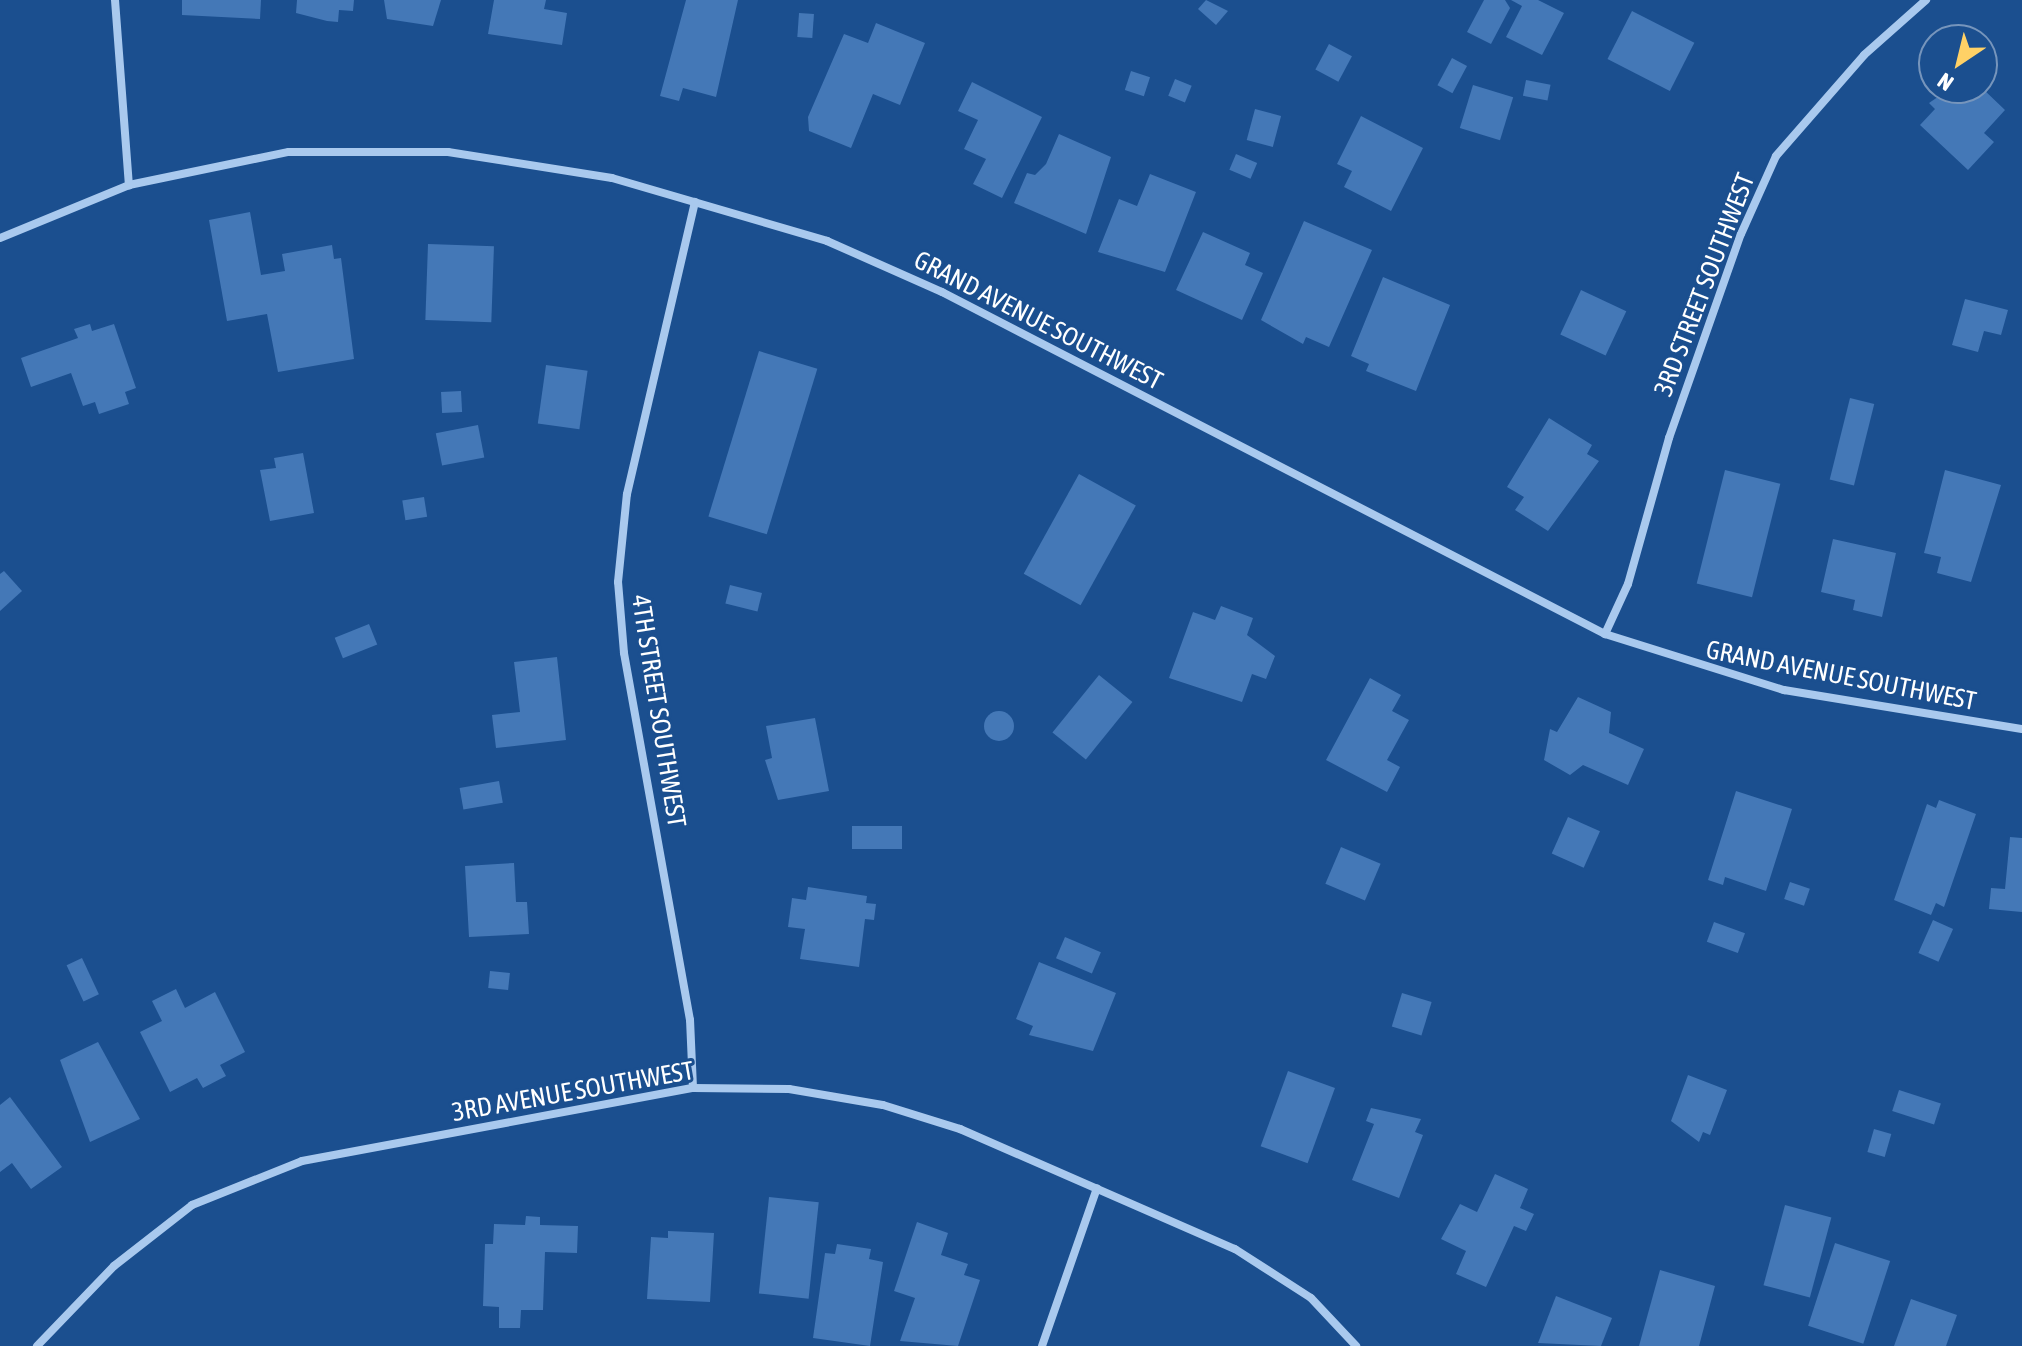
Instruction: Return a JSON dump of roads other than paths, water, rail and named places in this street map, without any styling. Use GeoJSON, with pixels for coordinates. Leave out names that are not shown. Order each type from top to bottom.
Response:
{"type":"FeatureCollection","features":[{"type":"Feature","properties":{"kind":"street"},"geometry":{"type":"LineString","coordinates":[[115,0],[129,185]]}},
{"type":"Feature","properties":{"kind":"street","name":"3RD STREET SOUTHWEST"},"geometry":{"type":"LineString","coordinates":[[1605,634],[1628,584],[1669,438],[1741,234],[1776,156],[1864,55],[1926,0]]}},
{"type":"Feature","properties":{"kind":"street","name":"GRAND AVENUE SOUTHWEST"},"geometry":{"type":"LineString","coordinates":[[0,238],[129,185],[289,152],[448,152],[612,178],[827,241],[942,292],[1605,634],[1784,690],[2022,729]]}},
{"type":"Feature","properties":{"kind":"street","name":"4TH STREET SOUTHWEST"},"geometry":{"type":"LineString","coordinates":[[693,1088],[690,1020],[624,653],[618,582],[627,494],[695,202]]}},
{"type":"Feature","properties":{"kind":"street","name":"3RD AVENUE SOUTHWEST"},"geometry":{"type":"LineString","coordinates":[[37,1346],[114,1266],[192,1205],[302,1161],[693,1088],[789,1089],[883,1105],[1097,1188],[1235,1249],[1311,1298],[1356,1346]]}},
{"type":"Feature","properties":{"kind":"street"},"geometry":{"type":"LineString","coordinates":[[1042,1346],[1097,1188]]}}]}
